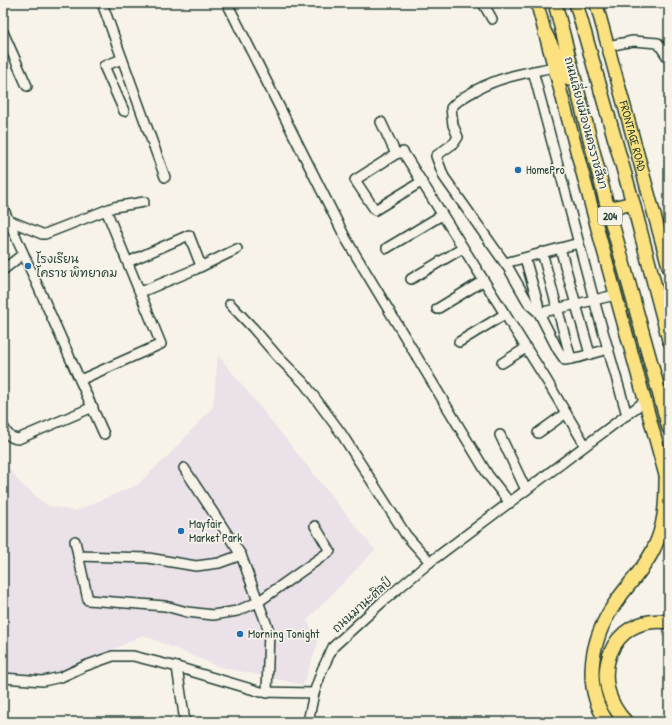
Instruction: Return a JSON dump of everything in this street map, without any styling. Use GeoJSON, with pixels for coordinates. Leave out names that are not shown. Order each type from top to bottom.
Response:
{"type":"FeatureCollection","features":[{"type":"Feature","properties":{"kind":"highway","name":"ถนนเลี่ยงเมืองนครราชสีมา"},"geometry":{"type":"LineString","coordinates":[[555,3],[608,209],[669,428]]}},
{"type":"Feature","properties":{"kind":"highway","name":"ถนนเลี่ยงเมืองนครราชสีมา"},"geometry":{"type":"LineString","coordinates":[[576,3],[669,340]]}},
{"type":"Feature","properties":{"kind":"highway"},"geometry":{"type":"LineString","coordinates":[[545,33],[580,100]]}},
{"type":"Feature","properties":{"kind":"highway"},"geometry":{"type":"LineString","coordinates":[[608,209],[632,203]]}},
{"type":"Feature","properties":{"kind":"highway"},"geometry":{"type":"LineString","coordinates":[[605,720],[594,693],[592,680],[592,662],[597,637],[604,620],[654,549],[660,536],[664,519],[668,484]]}},
{"type":"Feature","properties":{"kind":"highway"},"geometry":{"type":"LineString","coordinates":[[626,722],[614,705],[608,690],[606,669],[607,661],[613,646],[623,634],[636,625],[652,621],[669,622]]}},
{"type":"Feature","properties":{"kind":"main road"},"geometry":{"type":"LineString","coordinates":[[537,3],[615,295],[668,484]]}},
{"type":"Feature","properties":{"kind":"main road","name":"FRONTAGE ROAD"},"geometry":{"type":"LineString","coordinates":[[596,3],[669,268]]}},
{"type":"Feature","properties":{"kind":"main road"},"geometry":{"type":"LineString","coordinates":[[658,298],[669,324]]}},
{"type":"Feature","properties":{"kind":"street"},"geometry":{"type":"LineString","coordinates":[[102,3],[165,177]]}},
{"type":"Feature","properties":{"kind":"street"},"geometry":{"type":"LineString","coordinates":[[226,3],[346,239],[488,475],[510,503]]}},
{"type":"Feature","properties":{"kind":"street"},"geometry":{"type":"LineString","coordinates":[[483,3],[492,19]]}},
{"type":"Feature","properties":{"kind":"street"},"geometry":{"type":"LineString","coordinates":[[3,32],[27,86]]}},
{"type":"Feature","properties":{"kind":"street"},"geometry":{"type":"LineString","coordinates":[[608,46],[633,41],[658,43],[669,59]]}},
{"type":"Feature","properties":{"kind":"street"},"geometry":{"type":"LineString","coordinates":[[122,59],[104,66],[124,111]]}},
{"type":"Feature","properties":{"kind":"street"},"geometry":{"type":"LineString","coordinates":[[539,313],[528,304],[505,264],[444,177],[436,156],[454,143],[458,136],[453,125],[451,108],[458,100],[490,83],[508,76],[554,67]]}},
{"type":"Feature","properties":{"kind":"street"},"geometry":{"type":"LineString","coordinates":[[533,72],[626,415]]}},
{"type":"Feature","properties":{"kind":"street"},"geometry":{"type":"LineString","coordinates":[[381,122],[396,154]]}},
{"type":"Feature","properties":{"kind":"street"},"geometry":{"type":"LineString","coordinates":[[421,182],[375,210],[355,180],[396,154],[403,152],[585,445]]}},
{"type":"Feature","properties":{"kind":"street"},"geometry":{"type":"LineString","coordinates":[[8,220],[42,234],[49,233],[119,205],[144,202]]}},
{"type":"Feature","properties":{"kind":"street"},"geometry":{"type":"LineString","coordinates":[[3,208],[104,434]]}},
{"type":"Feature","properties":{"kind":"street"},"geometry":{"type":"LineString","coordinates":[[80,380],[161,344],[106,210]]}},
{"type":"Feature","properties":{"kind":"street"},"geometry":{"type":"LineString","coordinates":[[387,248],[442,215]]}},
{"type":"Feature","properties":{"kind":"street"},"geometry":{"type":"LineString","coordinates":[[14,234],[30,229]]}},
{"type":"Feature","properties":{"kind":"street"},"geometry":{"type":"LineString","coordinates":[[128,262],[189,235],[201,266]]}},
{"type":"Feature","properties":{"kind":"street"},"geometry":{"type":"LineString","coordinates":[[505,264],[542,252],[579,243]]}},
{"type":"Feature","properties":{"kind":"street"},"geometry":{"type":"LineString","coordinates":[[411,279],[463,248]]}},
{"type":"Feature","properties":{"kind":"street"},"geometry":{"type":"LineString","coordinates":[[560,248],[590,354]]}},
{"type":"Feature","properties":{"kind":"street"},"geometry":{"type":"LineString","coordinates":[[140,292],[237,249]]}},
{"type":"Feature","properties":{"kind":"street"},"geometry":{"type":"LineString","coordinates":[[542,252],[571,359]]}},
{"type":"Feature","properties":{"kind":"street"},"geometry":{"type":"LineString","coordinates":[[3,270],[23,254]]}},
{"type":"Feature","properties":{"kind":"street"},"geometry":{"type":"LineString","coordinates":[[525,258],[538,304],[539,313],[558,350],[565,360],[608,349]]}},
{"type":"Feature","properties":{"kind":"street"},"geometry":{"type":"LineString","coordinates":[[437,310],[483,281]]}},
{"type":"Feature","properties":{"kind":"street"},"geometry":{"type":"LineString","coordinates":[[539,313],[615,295]]}},
{"type":"Feature","properties":{"kind":"street"},"geometry":{"type":"LineString","coordinates":[[230,304],[304,383],[345,439],[406,535],[430,562]]}},
{"type":"Feature","properties":{"kind":"street"},"geometry":{"type":"LineString","coordinates":[[459,342],[505,314]]}},
{"type":"Feature","properties":{"kind":"street"},"geometry":{"type":"LineString","coordinates":[[502,363],[526,348]]}},
{"type":"Feature","properties":{"kind":"street","name":"ถนนมานะศิลป์"},"geometry":{"type":"LineString","coordinates":[[308,722],[314,693],[322,670],[333,647],[381,603],[430,562],[645,401]]}},
{"type":"Feature","properties":{"kind":"street"},"geometry":{"type":"LineString","coordinates":[[3,426],[7,434],[18,440],[93,407]]}},
{"type":"Feature","properties":{"kind":"street"},"geometry":{"type":"LineString","coordinates":[[538,433],[566,413]]}},
{"type":"Feature","properties":{"kind":"street"},"geometry":{"type":"LineString","coordinates":[[500,435],[526,490]]}},
{"type":"Feature","properties":{"kind":"street"},"geometry":{"type":"LineString","coordinates":[[184,468],[241,555],[269,631],[267,692]]}},
{"type":"Feature","properties":{"kind":"street"},"geometry":{"type":"LineString","coordinates":[[75,540],[88,600],[165,606],[187,612],[213,615],[237,611],[258,602],[330,551],[315,526]]}},
{"type":"Feature","properties":{"kind":"street"},"geometry":{"type":"LineString","coordinates":[[78,556],[148,558],[196,566],[219,563],[241,555]]}},
{"type":"Feature","properties":{"kind":"street"},"geometry":{"type":"LineString","coordinates":[[3,678],[43,681],[61,677],[85,666],[113,656],[133,656],[176,667],[254,691],[314,693]]}},
{"type":"Feature","properties":{"kind":"street"},"geometry":{"type":"LineString","coordinates":[[176,667],[185,722]]}},
{"type":"Feature","properties":{"kind":"shaded area","name":"Mayfair Market Park"},"geometry":{"type":"Polygon","coordinates":[[[218,355],[375,550],[307,620],[318,643],[303,685],[217,666],[143,635],[60,675],[43,678],[3,675],[3,461],[21,484],[48,506],[75,511],[137,485],[166,458],[213,407],[218,355]]]}},
{"type":"Feature","properties":{"kind":"place","name":"HomePro"},"geometry":{"type":"Point","coordinates":[518,170]}},
{"type":"Feature","properties":{"kind":"place","name":"โรงเรียน โคราช พิทยาคม"},"geometry":{"type":"Point","coordinates":[28,266]}},
{"type":"Feature","properties":{"kind":"place","name":"Mayfair Market Park"},"geometry":{"type":"Point","coordinates":[181,531]}},
{"type":"Feature","properties":{"kind":"place","name":"Morning Tonight"},"geometry":{"type":"Point","coordinates":[240,634]}}]}
